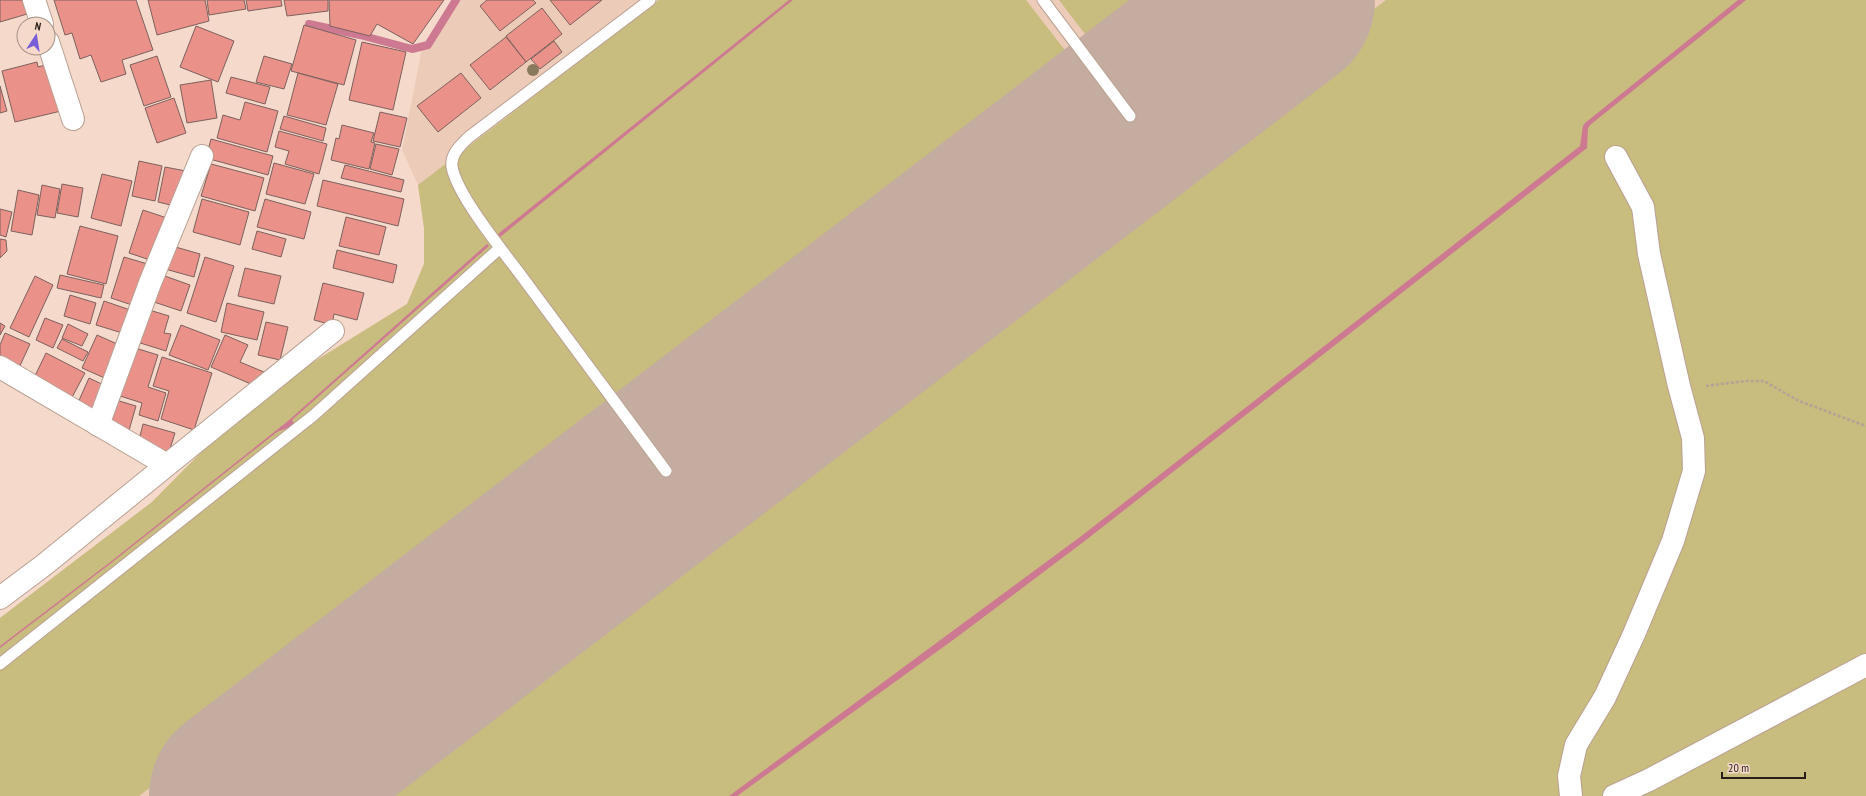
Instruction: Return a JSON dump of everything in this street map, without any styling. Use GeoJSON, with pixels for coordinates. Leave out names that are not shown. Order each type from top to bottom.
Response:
{"type":"FeatureCollection","features":[{"type":"Feature","properties":{"kind":"street"},"geometry":{"type":"LineString","coordinates":[[34,0],[39,16]]}},
{"type":"Feature","properties":{"kind":"street"},"geometry":{"type":"LineString","coordinates":[[53,56],[73,119]]}},
{"type":"Feature","properties":{"kind":"street"},"geometry":{"type":"LineString","coordinates":[[98,425],[150,283],[202,156]]}},
{"type":"Feature","properties":{"kind":"street"},"geometry":{"type":"LineString","coordinates":[[1571,796],[1569,776],[1576,745],[1605,697],[1634,634],[1673,541],[1694,471],[1693,438],[1679,386],[1650,254],[1643,207],[1616,157]]}},
{"type":"Feature","properties":{"kind":"street"},"geometry":{"type":"LineString","coordinates":[[0,598],[44,565],[333,331]]}},
{"type":"Feature","properties":{"kind":"street"},"geometry":{"type":"LineString","coordinates":[[0,367],[167,465]]}},
{"type":"Feature","properties":{"kind":"street"},"geometry":{"type":"LineString","coordinates":[[1614,796],[1650,780],[1866,666]]}},
{"type":"Feature","properties":{"kind":"lane"},"geometry":{"type":"LineString","coordinates":[[650,0],[469,137],[455,154],[452,163],[455,178],[464,194],[500,248],[666,471]]}},
{"type":"Feature","properties":{"kind":"lane"},"geometry":{"type":"LineString","coordinates":[[1043,0],[1130,116]]}},
{"type":"Feature","properties":{"kind":"lane"},"geometry":{"type":"LineString","coordinates":[[0,664],[314,415],[500,248]]}},
{"type":"Feature","properties":{"kind":"path"},"geometry":{"type":"LineString","coordinates":[[1679,386],[1720,385],[1745,381],[1764,381],[1799,401],[1866,426]]}},
{"type":"Feature","properties":{"kind":"shaded area"},"geometry":{"type":"Polygon","coordinates":[[[454,0],[1791,0],[758,796],[0,796],[0,618],[152,502],[237,416],[310,364],[407,304],[424,264],[424,228],[418,185],[402,150],[422,49],[454,0]]]}},
{"type":"Feature","properties":{"kind":"shaded area"},"geometry":{"type":"Polygon","coordinates":[[[659,0],[1026,0],[1078,67],[1077,78],[139,796],[0,796],[0,618],[152,502],[237,416],[310,364],[407,304],[424,264],[424,228],[418,185],[659,0]]]}},
{"type":"Feature","properties":{"kind":"shaded area"},"geometry":{"type":"Polygon","coordinates":[[[789,0],[793,0],[500,237],[498,234],[789,0]]]}},
{"type":"Feature","properties":{"kind":"shaded area"},"geometry":{"type":"Polygon","coordinates":[[[1059,0],[1179,0],[1109,54],[1098,51],[1059,0]]]}},
{"type":"Feature","properties":{"kind":"shaded area"},"geometry":{"type":"Polygon","coordinates":[[[1386,0],[1866,0],[1866,796],[366,796],[372,792],[365,784],[359,789],[365,796],[345,796],[1386,0]]]}},
{"type":"Feature","properties":{"kind":"shaded area"},"geometry":{"type":"Polygon","coordinates":[[[1738,0],[1746,0],[1590,125],[1588,128],[1587,148],[1086,540],[953,640],[737,796],[729,796],[1084,534],[1580,146],[1583,126],[1585,123],[1738,0]]]}},
{"type":"Feature","properties":{"kind":"shaded area"},"geometry":{"type":"Polygon","coordinates":[[[487,244],[489,246],[292,420],[295,425],[277,432],[110,564],[0,648],[0,646],[109,563],[288,421],[487,244]]]}},
{"type":"Feature","properties":{"kind":"building"},"geometry":{"type":"Polygon","coordinates":[[[0,0],[30,0],[34,12],[16,16],[16,17],[0,22],[0,0]]]}},
{"type":"Feature","properties":{"kind":"building"},"geometry":{"type":"Polygon","coordinates":[[[54,0],[136,0],[153,50],[122,60],[126,74],[101,82],[91,55],[80,59],[72,33],[65,35],[54,0]]]}},
{"type":"Feature","properties":{"kind":"building"},"geometry":{"type":"Polygon","coordinates":[[[148,0],[205,0],[209,21],[157,35],[148,0]]]}},
{"type":"Feature","properties":{"kind":"building"},"geometry":{"type":"Polygon","coordinates":[[[207,0],[244,0],[246,9],[209,15],[207,0]]]}},
{"type":"Feature","properties":{"kind":"building"},"geometry":{"type":"Polygon","coordinates":[[[246,0],[281,0],[282,6],[248,11],[246,0]]]}},
{"type":"Feature","properties":{"kind":"building"},"geometry":{"type":"Polygon","coordinates":[[[284,0],[328,0],[328,11],[287,16],[284,0]]]}},
{"type":"Feature","properties":{"kind":"building"},"geometry":{"type":"Polygon","coordinates":[[[329,0],[444,0],[413,44],[377,24],[370,36],[330,26],[329,0]]]}},
{"type":"Feature","properties":{"kind":"building"},"geometry":{"type":"Polygon","coordinates":[[[487,0],[533,0],[536,3],[500,31],[480,6],[487,0]]]}},
{"type":"Feature","properties":{"kind":"building"},"geometry":{"type":"Polygon","coordinates":[[[550,0],[602,0],[570,25],[550,0]]]}},
{"type":"Feature","properties":{"kind":"building"},"geometry":{"type":"Polygon","coordinates":[[[542,8],[562,34],[526,62],[506,36],[542,8]]]}},
{"type":"Feature","properties":{"kind":"building"},"geometry":{"type":"Polygon","coordinates":[[[304,25],[356,40],[344,85],[291,71],[304,25]]]}},
{"type":"Feature","properties":{"kind":"building"},"geometry":{"type":"Polygon","coordinates":[[[196,26],[234,41],[218,82],[180,67],[196,26]]]}},
{"type":"Feature","properties":{"kind":"building"},"geometry":{"type":"Polygon","coordinates":[[[506,37],[526,62],[490,90],[470,65],[506,37]]]}},
{"type":"Feature","properties":{"kind":"building"},"geometry":{"type":"Polygon","coordinates":[[[554,41],[562,52],[540,69],[531,59],[554,41]]]}},
{"type":"Feature","properties":{"kind":"building"},"geometry":{"type":"Polygon","coordinates":[[[362,42],[406,52],[393,110],[349,100],[362,42]]]}},
{"type":"Feature","properties":{"kind":"building"},"geometry":{"type":"Polygon","coordinates":[[[157,56],[171,97],[144,106],[130,65],[157,56]]]}},
{"type":"Feature","properties":{"kind":"building"},"geometry":{"type":"Polygon","coordinates":[[[264,56],[292,64],[284,89],[256,82],[264,56]]]}},
{"type":"Feature","properties":{"kind":"building"},"geometry":{"type":"Polygon","coordinates":[[[37,62],[38,67],[49,64],[61,111],[15,122],[2,71],[37,62]]]}},
{"type":"Feature","properties":{"kind":"building"},"geometry":{"type":"Polygon","coordinates":[[[298,73],[338,84],[326,125],[287,115],[298,73]]]}},
{"type":"Feature","properties":{"kind":"building"},"geometry":{"type":"Polygon","coordinates":[[[461,73],[481,98],[438,132],[417,106],[461,73]]]}},
{"type":"Feature","properties":{"kind":"building"},"geometry":{"type":"Polygon","coordinates":[[[231,77],[270,87],[265,104],[226,93],[231,77]]]}},
{"type":"Feature","properties":{"kind":"building"},"geometry":{"type":"Polygon","coordinates":[[[211,80],[217,118],[187,123],[180,85],[211,80]]]}},
{"type":"Feature","properties":{"kind":"building"},"geometry":{"type":"Polygon","coordinates":[[[0,86],[7,111],[0,113],[0,86]]]}},
{"type":"Feature","properties":{"kind":"building"},"geometry":{"type":"Polygon","coordinates":[[[174,98],[186,133],[157,143],[145,108],[174,98]]]}},
{"type":"Feature","properties":{"kind":"building"},"geometry":{"type":"Polygon","coordinates":[[[245,102],[278,111],[267,152],[217,138],[223,115],[240,120],[245,102]]]}},
{"type":"Feature","properties":{"kind":"building"},"geometry":{"type":"Polygon","coordinates":[[[380,112],[407,118],[400,147],[373,141],[380,112]]]}},
{"type":"Feature","properties":{"kind":"building"},"geometry":{"type":"Polygon","coordinates":[[[284,116],[326,128],[323,141],[280,129],[284,116]]]}},
{"type":"Feature","properties":{"kind":"building"},"geometry":{"type":"Polygon","coordinates":[[[342,125],[374,133],[371,142],[375,143],[369,169],[331,160],[336,138],[339,139],[342,125]]]}},
{"type":"Feature","properties":{"kind":"building"},"geometry":{"type":"Polygon","coordinates":[[[279,131],[327,144],[319,174],[285,164],[289,151],[275,147],[279,131]]]}},
{"type":"Feature","properties":{"kind":"building"},"geometry":{"type":"Polygon","coordinates":[[[211,139],[273,156],[268,175],[206,158],[211,139]]]}},
{"type":"Feature","properties":{"kind":"building"},"geometry":{"type":"Polygon","coordinates":[[[376,144],[399,149],[392,175],[370,169],[376,144]]]}},
{"type":"Feature","properties":{"kind":"building"},"geometry":{"type":"Polygon","coordinates":[[[139,161],[162,166],[155,201],[132,196],[139,161]]]}},
{"type":"Feature","properties":{"kind":"building"},"geometry":{"type":"Polygon","coordinates":[[[274,163],[314,174],[305,204],[266,194],[274,163]]]}},
{"type":"Feature","properties":{"kind":"building"},"geometry":{"type":"Polygon","coordinates":[[[211,164],[264,178],[255,211],[201,196],[211,164]]]}},
{"type":"Feature","properties":{"kind":"building"},"geometry":{"type":"Polygon","coordinates":[[[345,165],[404,180],[401,192],[341,178],[345,165]]]}},
{"type":"Feature","properties":{"kind":"building"},"geometry":{"type":"Polygon","coordinates":[[[165,167],[186,171],[179,207],[158,202],[165,167]]]}},
{"type":"Feature","properties":{"kind":"building"},"geometry":{"type":"Polygon","coordinates":[[[102,174],[132,181],[121,226],[91,218],[102,174]]]}},
{"type":"Feature","properties":{"kind":"building"},"geometry":{"type":"Polygon","coordinates":[[[323,180],[404,199],[398,226],[317,206],[323,180]]]}},
{"type":"Feature","properties":{"kind":"building"},"geometry":{"type":"Polygon","coordinates":[[[62,184],[83,188],[78,217],[57,213],[62,184]]]}},
{"type":"Feature","properties":{"kind":"building"},"geometry":{"type":"Polygon","coordinates":[[[42,185],[60,189],[55,218],[37,215],[42,185]]]}},
{"type":"Feature","properties":{"kind":"building"},"geometry":{"type":"Polygon","coordinates":[[[18,190],[39,195],[32,235],[11,231],[18,190]]]}},
{"type":"Feature","properties":{"kind":"building"},"geometry":{"type":"Polygon","coordinates":[[[202,199],[249,212],[240,245],[193,232],[202,199]]]}},
{"type":"Feature","properties":{"kind":"building"},"geometry":{"type":"Polygon","coordinates":[[[265,199],[311,212],[304,239],[257,227],[265,199]]]}},
{"type":"Feature","properties":{"kind":"building"},"geometry":{"type":"Polygon","coordinates":[[[0,209],[12,212],[6,237],[0,235],[0,209]]]}},
{"type":"Feature","properties":{"kind":"building"},"geometry":{"type":"Polygon","coordinates":[[[143,210],[170,219],[156,262],[129,253],[143,210]]]}},
{"type":"Feature","properties":{"kind":"building"},"geometry":{"type":"Polygon","coordinates":[[[346,217],[386,227],[379,255],[339,246],[346,217]]]}},
{"type":"Feature","properties":{"kind":"building"},"geometry":{"type":"Polygon","coordinates":[[[80,226],[118,236],[106,284],[67,274],[80,226]]]}},
{"type":"Feature","properties":{"kind":"building"},"geometry":{"type":"Polygon","coordinates":[[[257,231],[286,239],[281,257],[252,249],[257,231]]]}},
{"type":"Feature","properties":{"kind":"building"},"geometry":{"type":"Polygon","coordinates":[[[0,239],[6,240],[7,251],[0,258],[0,239]]]}},
{"type":"Feature","properties":{"kind":"building"},"geometry":{"type":"Polygon","coordinates":[[[172,246],[200,254],[194,277],[165,269],[172,246]]]}},
{"type":"Feature","properties":{"kind":"building"},"geometry":{"type":"Polygon","coordinates":[[[337,250],[397,265],[393,283],[333,268],[337,250]]]}},
{"type":"Feature","properties":{"kind":"building"},"geometry":{"type":"Polygon","coordinates":[[[124,257],[151,265],[138,307],[111,298],[124,257]]]}},
{"type":"Feature","properties":{"kind":"building"},"geometry":{"type":"Polygon","coordinates":[[[205,257],[234,266],[216,322],[187,313],[205,257]]]}},
{"type":"Feature","properties":{"kind":"building"},"geometry":{"type":"Polygon","coordinates":[[[245,268],[281,276],[274,304],[238,296],[245,268]]]}},
{"type":"Feature","properties":{"kind":"building"},"geometry":{"type":"Polygon","coordinates":[[[60,275],[104,285],[101,298],[57,288],[60,275]]]}},
{"type":"Feature","properties":{"kind":"building"},"geometry":{"type":"Polygon","coordinates":[[[162,275],[190,285],[181,311],[154,302],[162,275]]]}},
{"type":"Feature","properties":{"kind":"building"},"geometry":{"type":"Polygon","coordinates":[[[35,276],[53,285],[29,337],[10,328],[35,276]]]}},
{"type":"Feature","properties":{"kind":"building"},"geometry":{"type":"Polygon","coordinates":[[[323,283],[364,293],[357,320],[334,314],[332,325],[314,320],[323,283]]]}},
{"type":"Feature","properties":{"kind":"building"},"geometry":{"type":"Polygon","coordinates":[[[70,295],[96,303],[90,324],[64,316],[70,295]]]}},
{"type":"Feature","properties":{"kind":"building"},"geometry":{"type":"Polygon","coordinates":[[[104,301],[136,312],[129,335],[96,325],[104,301]]]}},
{"type":"Feature","properties":{"kind":"building"},"geometry":{"type":"Polygon","coordinates":[[[227,303],[264,312],[257,340],[221,332],[227,303]]]}},
{"type":"Feature","properties":{"kind":"building"},"geometry":{"type":"Polygon","coordinates":[[[146,309],[169,316],[164,333],[171,334],[166,351],[137,342],[146,309]]]}},
{"type":"Feature","properties":{"kind":"building"},"geometry":{"type":"Polygon","coordinates":[[[45,318],[63,325],[53,348],[36,340],[45,318]]]}},
{"type":"Feature","properties":{"kind":"building"},"geometry":{"type":"Polygon","coordinates":[[[266,322],[288,327],[280,360],[258,355],[266,322]]]}},
{"type":"Feature","properties":{"kind":"building"},"geometry":{"type":"Polygon","coordinates":[[[0,323],[5,326],[0,335],[0,323]]]}},
{"type":"Feature","properties":{"kind":"building"},"geometry":{"type":"Polygon","coordinates":[[[68,324],[88,334],[82,346],[62,338],[68,324]]]}},
{"type":"Feature","properties":{"kind":"building"},"geometry":{"type":"Polygon","coordinates":[[[181,325],[220,340],[208,370],[169,355],[181,325]]]}},
{"type":"Feature","properties":{"kind":"building"},"geometry":{"type":"Polygon","coordinates":[[[5,333],[30,344],[18,370],[0,362],[0,345],[5,333]]]}},
{"type":"Feature","properties":{"kind":"building"},"geometry":{"type":"Polygon","coordinates":[[[97,335],[124,347],[109,380],[82,368],[97,335]]]}},
{"type":"Feature","properties":{"kind":"building"},"geometry":{"type":"Polygon","coordinates":[[[225,335],[248,345],[240,362],[264,372],[258,387],[211,367],[225,335]]]}},
{"type":"Feature","properties":{"kind":"building"},"geometry":{"type":"Polygon","coordinates":[[[62,339],[88,352],[83,361],[57,348],[62,339]]]}},
{"type":"Feature","properties":{"kind":"building"},"geometry":{"type":"Polygon","coordinates":[[[132,347],[158,355],[148,387],[166,393],[158,421],[139,415],[142,403],[117,395],[132,347]]]}},
{"type":"Feature","properties":{"kind":"building"},"geometry":{"type":"Polygon","coordinates":[[[46,353],[85,373],[70,401],[32,382],[46,353]]]}},
{"type":"Feature","properties":{"kind":"building"},"geometry":{"type":"Polygon","coordinates":[[[162,357],[212,373],[194,430],[161,419],[169,391],[153,386],[162,357]]]}},
{"type":"Feature","properties":{"kind":"building"},"geometry":{"type":"Polygon","coordinates":[[[89,378],[108,387],[95,416],[76,407],[89,378]]]}},
{"type":"Feature","properties":{"kind":"building"},"geometry":{"type":"Polygon","coordinates":[[[116,400],[136,406],[128,434],[107,428],[116,400]]]}},
{"type":"Feature","properties":{"kind":"building"},"geometry":{"type":"Polygon","coordinates":[[[143,424],[175,433],[169,452],[138,444],[143,424]]]}},
{"type":"Feature","properties":{"kind":"waterway"},"geometry":{"type":"LineString","coordinates":[[309,24],[360,35],[412,49],[428,45],[456,0]]}},
{"type":"Feature","properties":{"kind":"runway"},"geometry":{"type":"LineString","coordinates":[[242,796],[1282,0]]}}]}
